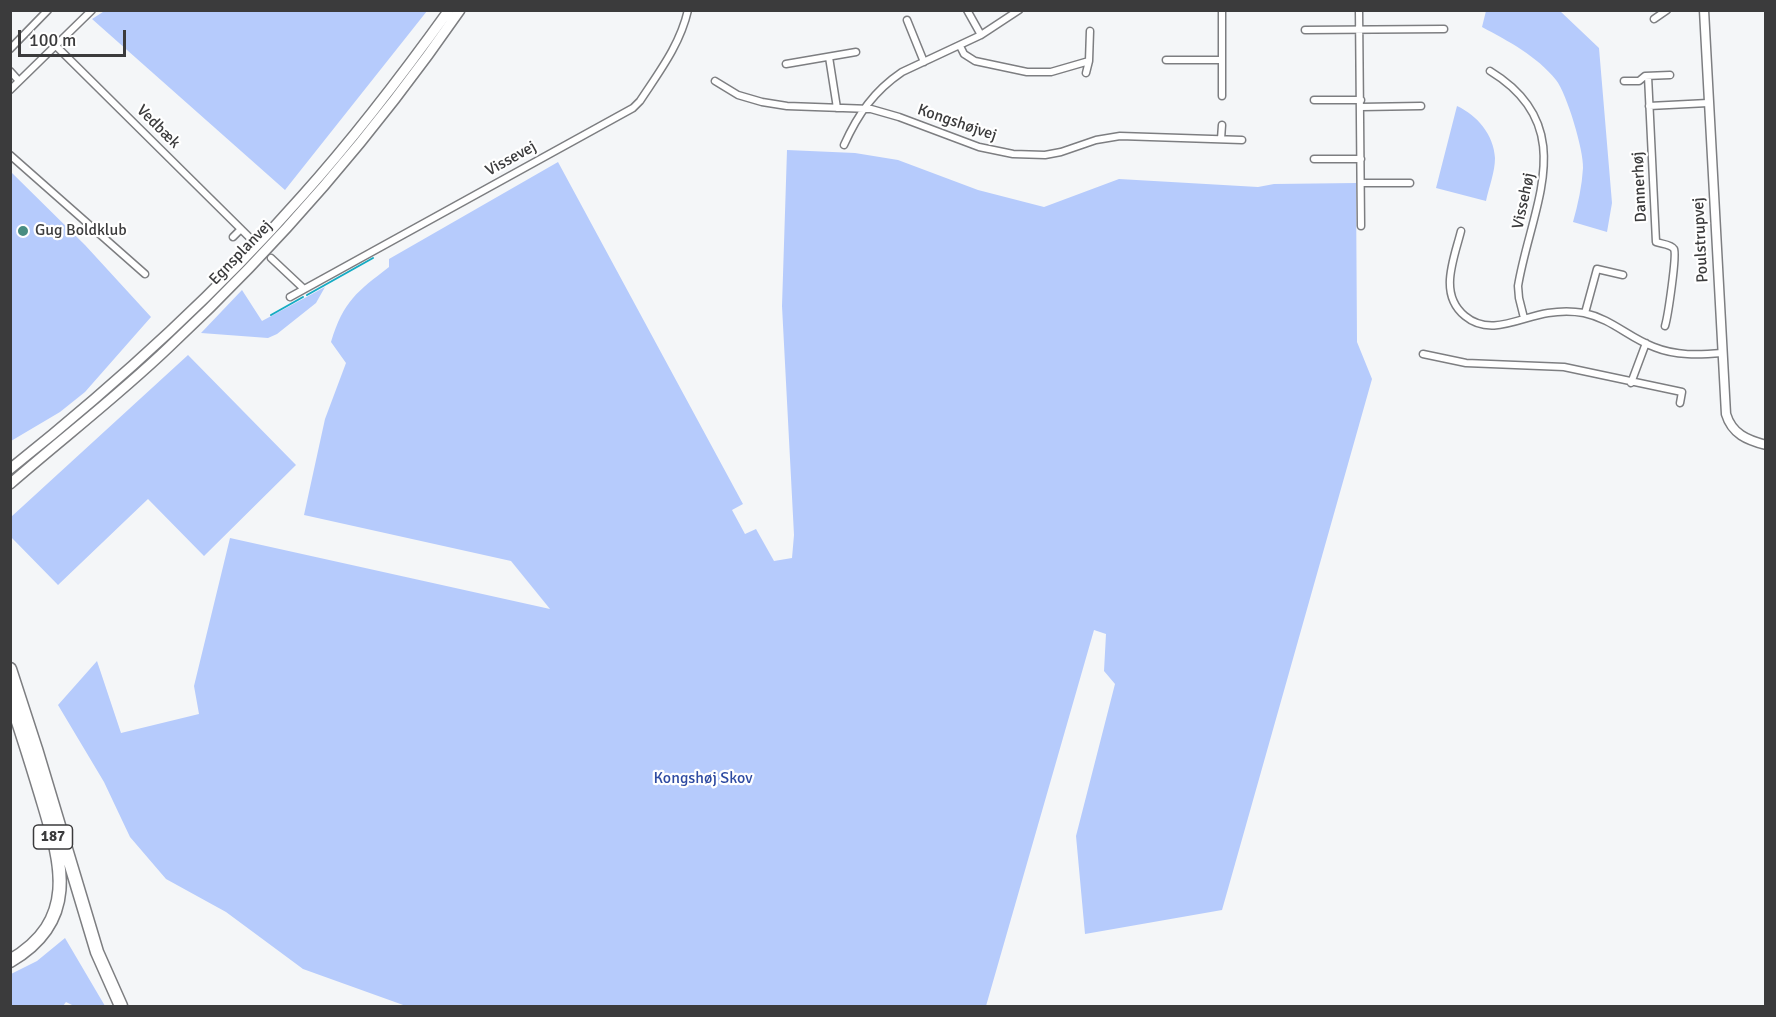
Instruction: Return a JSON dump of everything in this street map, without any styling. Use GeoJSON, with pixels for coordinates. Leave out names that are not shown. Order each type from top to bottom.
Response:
{"type":"FeatureCollection","features":[{"type":"Feature","properties":{"kind":"highway","name":"187"},"geometry":{"type":"LineString","coordinates":[[10,669],[97,952],[121,1006]]}},
{"type":"Feature","properties":{"kind":"highway","name":"187"},"geometry":{"type":"LineString","coordinates":[[10,698],[47,815],[61,872],[57,905],[50,921],[41,936],[10,961]]}},
{"type":"Feature","properties":{"kind":"main road","name":"Egnsplanvej"},"geometry":{"type":"LineString","coordinates":[[10,469],[78,414],[164,338],[258,245],[333,161],[403,75],[449,10]]}},
{"type":"Feature","properties":{"kind":"main road","name":"Egnsplanvej"},"geometry":{"type":"LineString","coordinates":[[10,484],[169,347],[265,252],[375,125],[460,10]]}},
{"type":"Feature","properties":{"kind":"street"},"geometry":{"type":"LineString","coordinates":[[10,90],[92,10]]}},
{"type":"Feature","properties":{"kind":"street","name":"Vissevej"},"geometry":{"type":"LineString","coordinates":[[290,297],[633,108],[674,50],[688,10]]}},
{"type":"Feature","properties":{"kind":"street"},"geometry":{"type":"LineString","coordinates":[[967,10],[981,35]]}},
{"type":"Feature","properties":{"kind":"street"},"geometry":{"type":"LineString","coordinates":[[844,145],[863,108],[891,80],[981,35],[1019,10]]}},
{"type":"Feature","properties":{"kind":"street"},"geometry":{"type":"LineString","coordinates":[[1222,10],[1222,96]]}},
{"type":"Feature","properties":{"kind":"street"},"geometry":{"type":"LineString","coordinates":[[1359,10],[1361,226]]}},
{"type":"Feature","properties":{"kind":"street"},"geometry":{"type":"LineString","coordinates":[[1654,19],[1667,10]]}},
{"type":"Feature","properties":{"kind":"street","name":"Poulstrupvej"},"geometry":{"type":"LineString","coordinates":[[1704,10],[1722,353],[1728,419],[1740,435],[1766,445]]}},
{"type":"Feature","properties":{"kind":"street"},"geometry":{"type":"LineString","coordinates":[[10,49],[44,12]]}},
{"type":"Feature","properties":{"kind":"street"},"geometry":{"type":"LineString","coordinates":[[906,20],[924,62]]}},
{"type":"Feature","properties":{"kind":"street"},"geometry":{"type":"LineString","coordinates":[[1305,30],[1444,29]]}},
{"type":"Feature","properties":{"kind":"street"},"geometry":{"type":"LineString","coordinates":[[1086,73],[1089,61],[1090,31]]}},
{"type":"Feature","properties":{"kind":"street","name":"Vedbæk"},"geometry":{"type":"LineString","coordinates":[[55,45],[250,238]]}},
{"type":"Feature","properties":{"kind":"street"},"geometry":{"type":"LineString","coordinates":[[960,46],[964,54],[975,60],[1027,72],[1051,72],[1089,61]]}},
{"type":"Feature","properties":{"kind":"street"},"geometry":{"type":"LineString","coordinates":[[786,64],[856,52]]}},
{"type":"Feature","properties":{"kind":"street"},"geometry":{"type":"LineString","coordinates":[[829,57],[837,108]]}},
{"type":"Feature","properties":{"kind":"street"},"geometry":{"type":"LineString","coordinates":[[1166,60],[1222,60]]}},
{"type":"Feature","properties":{"kind":"street"},"geometry":{"type":"LineString","coordinates":[[10,71],[19,81]]}},
{"type":"Feature","properties":{"kind":"street","name":"Vissehøj"},"geometry":{"type":"LineString","coordinates":[[1490,71],[1516,89],[1525,101],[1538,127],[1545,156],[1543,186],[1518,286],[1524,318]]}},
{"type":"Feature","properties":{"kind":"street"},"geometry":{"type":"LineString","coordinates":[[1624,81],[1639,81],[1648,76],[1670,75]]}},
{"type":"Feature","properties":{"kind":"street","name":"Dannerhøj"},"geometry":{"type":"LineString","coordinates":[[1648,76],[1656,242],[1674,249],[1675,264],[1669,294],[1670,310],[1665,326]]}},
{"type":"Feature","properties":{"kind":"street","name":"Kongshøjvej"},"geometry":{"type":"LineString","coordinates":[[716,81],[738,95],[762,102],[787,106],[863,108],[899,117],[979,147],[1029,156],[1061,152],[1096,140],[1120,136],[1242,140]]}},
{"type":"Feature","properties":{"kind":"street"},"geometry":{"type":"LineString","coordinates":[[1314,100],[1421,106]]}},
{"type":"Feature","properties":{"kind":"street"},"geometry":{"type":"LineString","coordinates":[[1649,106],[1708,103]]}},
{"type":"Feature","properties":{"kind":"street"},"geometry":{"type":"LineString","coordinates":[[1221,139],[1222,124]]}},
{"type":"Feature","properties":{"kind":"street"},"geometry":{"type":"LineString","coordinates":[[10,155],[145,274]]}},
{"type":"Feature","properties":{"kind":"street"},"geometry":{"type":"LineString","coordinates":[[1314,159],[1361,159]]}},
{"type":"Feature","properties":{"kind":"street"},"geometry":{"type":"LineString","coordinates":[[1361,183],[1410,183]]}},
{"type":"Feature","properties":{"kind":"street"},"geometry":{"type":"LineString","coordinates":[[233,237],[241,229]]}},
{"type":"Feature","properties":{"kind":"street"},"geometry":{"type":"LineString","coordinates":[[1461,231],[1449,287],[1455,305],[1468,319],[1482,326],[1493,326],[1559,311],[1585,313],[1613,323],[1646,343],[1669,352],[1722,353]]}},
{"type":"Feature","properties":{"kind":"street"},"geometry":{"type":"LineString","coordinates":[[271,258],[304,289]]}},
{"type":"Feature","properties":{"kind":"street"},"geometry":{"type":"LineString","coordinates":[[1585,313],[1597,269],[1623,275]]}},
{"type":"Feature","properties":{"kind":"street"},"geometry":{"type":"LineString","coordinates":[[1631,383],[1646,343]]}},
{"type":"Feature","properties":{"kind":"street"},"geometry":{"type":"LineString","coordinates":[[1423,354],[1466,363],[1564,367],[1597,373],[1631,383],[1682,393],[1680,403]]}},
{"type":"Feature","properties":{"kind":"green space"},"geometry":{"type":"Polygon","coordinates":[[[106,10],[427,11],[285,190],[92,19],[106,10]]]}},
{"type":"Feature","properties":{"kind":"green space"},"geometry":{"type":"Polygon","coordinates":[[[1486,11],[1560,11],[1599,48],[1612,203],[1607,232],[1573,222],[1581,188],[1583,160],[1574,123],[1560,87],[1548,71],[1531,56],[1482,27],[1486,11]]]}},
{"type":"Feature","properties":{"kind":"green space"},"geometry":{"type":"Polygon","coordinates":[[[1457,106],[1478,120],[1488,134],[1494,150],[1495,163],[1486,201],[1436,188],[1457,106]]]}},
{"type":"Feature","properties":{"kind":"green space","name":"Kongshøj Skov"},"geometry":{"type":"Polygon","coordinates":[[[787,150],[855,153],[898,160],[978,190],[1044,207],[1119,179],[1258,187],[1274,184],[1356,183],[1357,342],[1372,379],[1222,910],[1085,934],[1076,836],[1115,684],[1104,671],[1106,634],[1094,630],[986,1006],[406,1006],[303,969],[226,912],[166,879],[130,837],[104,782],[58,705],[97,661],[121,733],[199,714],[194,686],[230,538],[550,609],[511,561],[304,515],[325,419],[346,363],[331,342],[347,306],[360,291],[389,267],[389,259],[558,162],[743,504],[732,510],[745,534],[756,529],[774,561],[792,558],[794,535],[782,306],[787,150]]]}},
{"type":"Feature","properties":{"kind":"green space"},"geometry":{"type":"Polygon","coordinates":[[[10,171],[85,245],[151,317],[85,392],[60,412],[11,441],[10,171]]]}},
{"type":"Feature","properties":{"kind":"green space"},"geometry":{"type":"Polygon","coordinates":[[[325,287],[316,303],[277,334],[268,338],[201,333],[242,290],[262,321],[325,287]]]}},
{"type":"Feature","properties":{"kind":"green space"},"geometry":{"type":"Polygon","coordinates":[[[188,355],[296,465],[204,556],[148,499],[58,585],[11,537],[11,517],[188,355]]]}},
{"type":"Feature","properties":{"kind":"green space"},"geometry":{"type":"Polygon","coordinates":[[[65,938],[105,1006],[74,1006],[66,1002],[63,1006],[11,1006],[11,974],[37,961],[65,938]]]}},
{"type":"Feature","properties":{"kind":"waterway"},"geometry":{"type":"LineString","coordinates":[[307,295],[373,258]]}},
{"type":"Feature","properties":{"kind":"waterway"},"geometry":{"type":"LineString","coordinates":[[271,315],[303,297]]}},
{"type":"Feature","properties":{"kind":"place","name":"Gug Boldklub"},"geometry":{"type":"Point","coordinates":[23,231]}}]}
